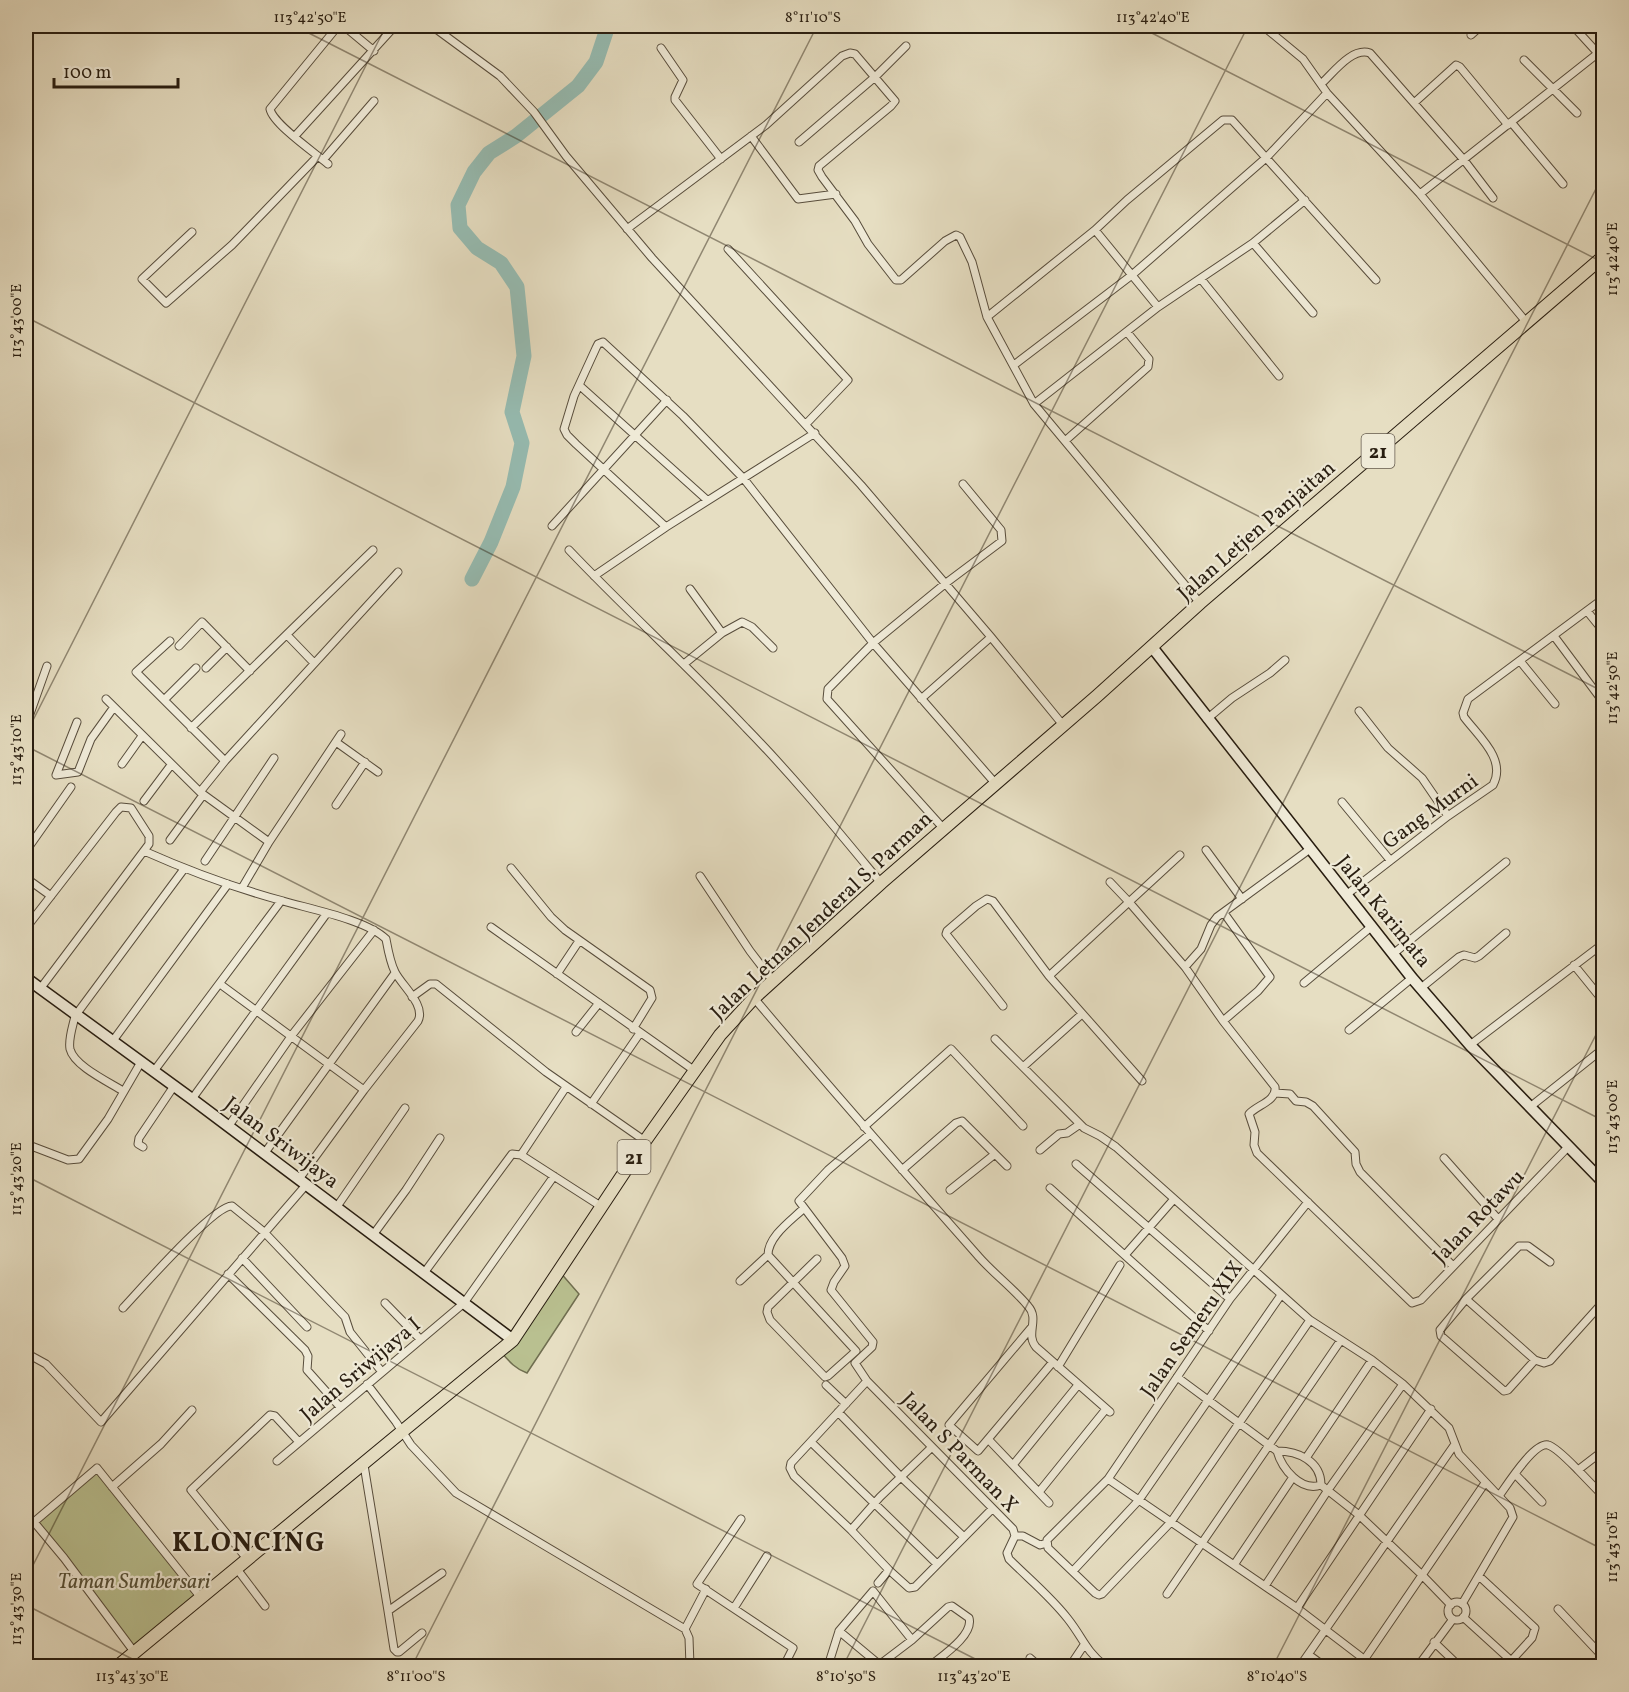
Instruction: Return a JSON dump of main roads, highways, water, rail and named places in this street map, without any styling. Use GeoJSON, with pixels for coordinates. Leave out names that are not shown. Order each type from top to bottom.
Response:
{"type":"FeatureCollection","features":[{"type":"Feature","properties":{"kind":"highway","name":"Jalan Letjen Panjaitan"},"geometry":{"type":"LineString","coordinates":[[1152,647],[1200,603],[1604,256]]}},
{"type":"Feature","properties":{"kind":"highway","name":"Jalan Letnan Jenderal S. Parman"},"geometry":{"type":"LineString","coordinates":[[118,1666],[513,1340],[645,1141],[727,1026],[754,998],[881,883],[1152,647]]}},
{"type":"Feature","properties":{"kind":"main road","name":"Jalan Karimata"},"geometry":{"type":"LineString","coordinates":[[1152,647],[1412,978],[1470,1045],[1603,1180]]}},
{"type":"Feature","properties":{"kind":"main road","name":"Jalan Sriwijaya"},"geometry":{"type":"LineString","coordinates":[[26,978],[75,1016],[192,1099],[513,1340]]}},
{"type":"Feature","properties":{"kind":"waterway"},"geometry":{"type":"LineString","coordinates":[[472,579],[491,542],[513,487],[522,443],[512,412],[524,356],[517,287],[501,263],[477,248],[460,228],[458,205],[474,172],[489,153],[516,136],[578,86],[596,62],[608,26]]}},
{"type":"Feature","properties":{"kind":"district","name":"KLONCING"},"geometry":{"type":"Point","coordinates":[249,1542]}},
{"type":"Feature","properties":{"kind":"park label","name":"Taman Sumbersari"},"geometry":{"type":"Point","coordinates":[134,1581]}}]}
